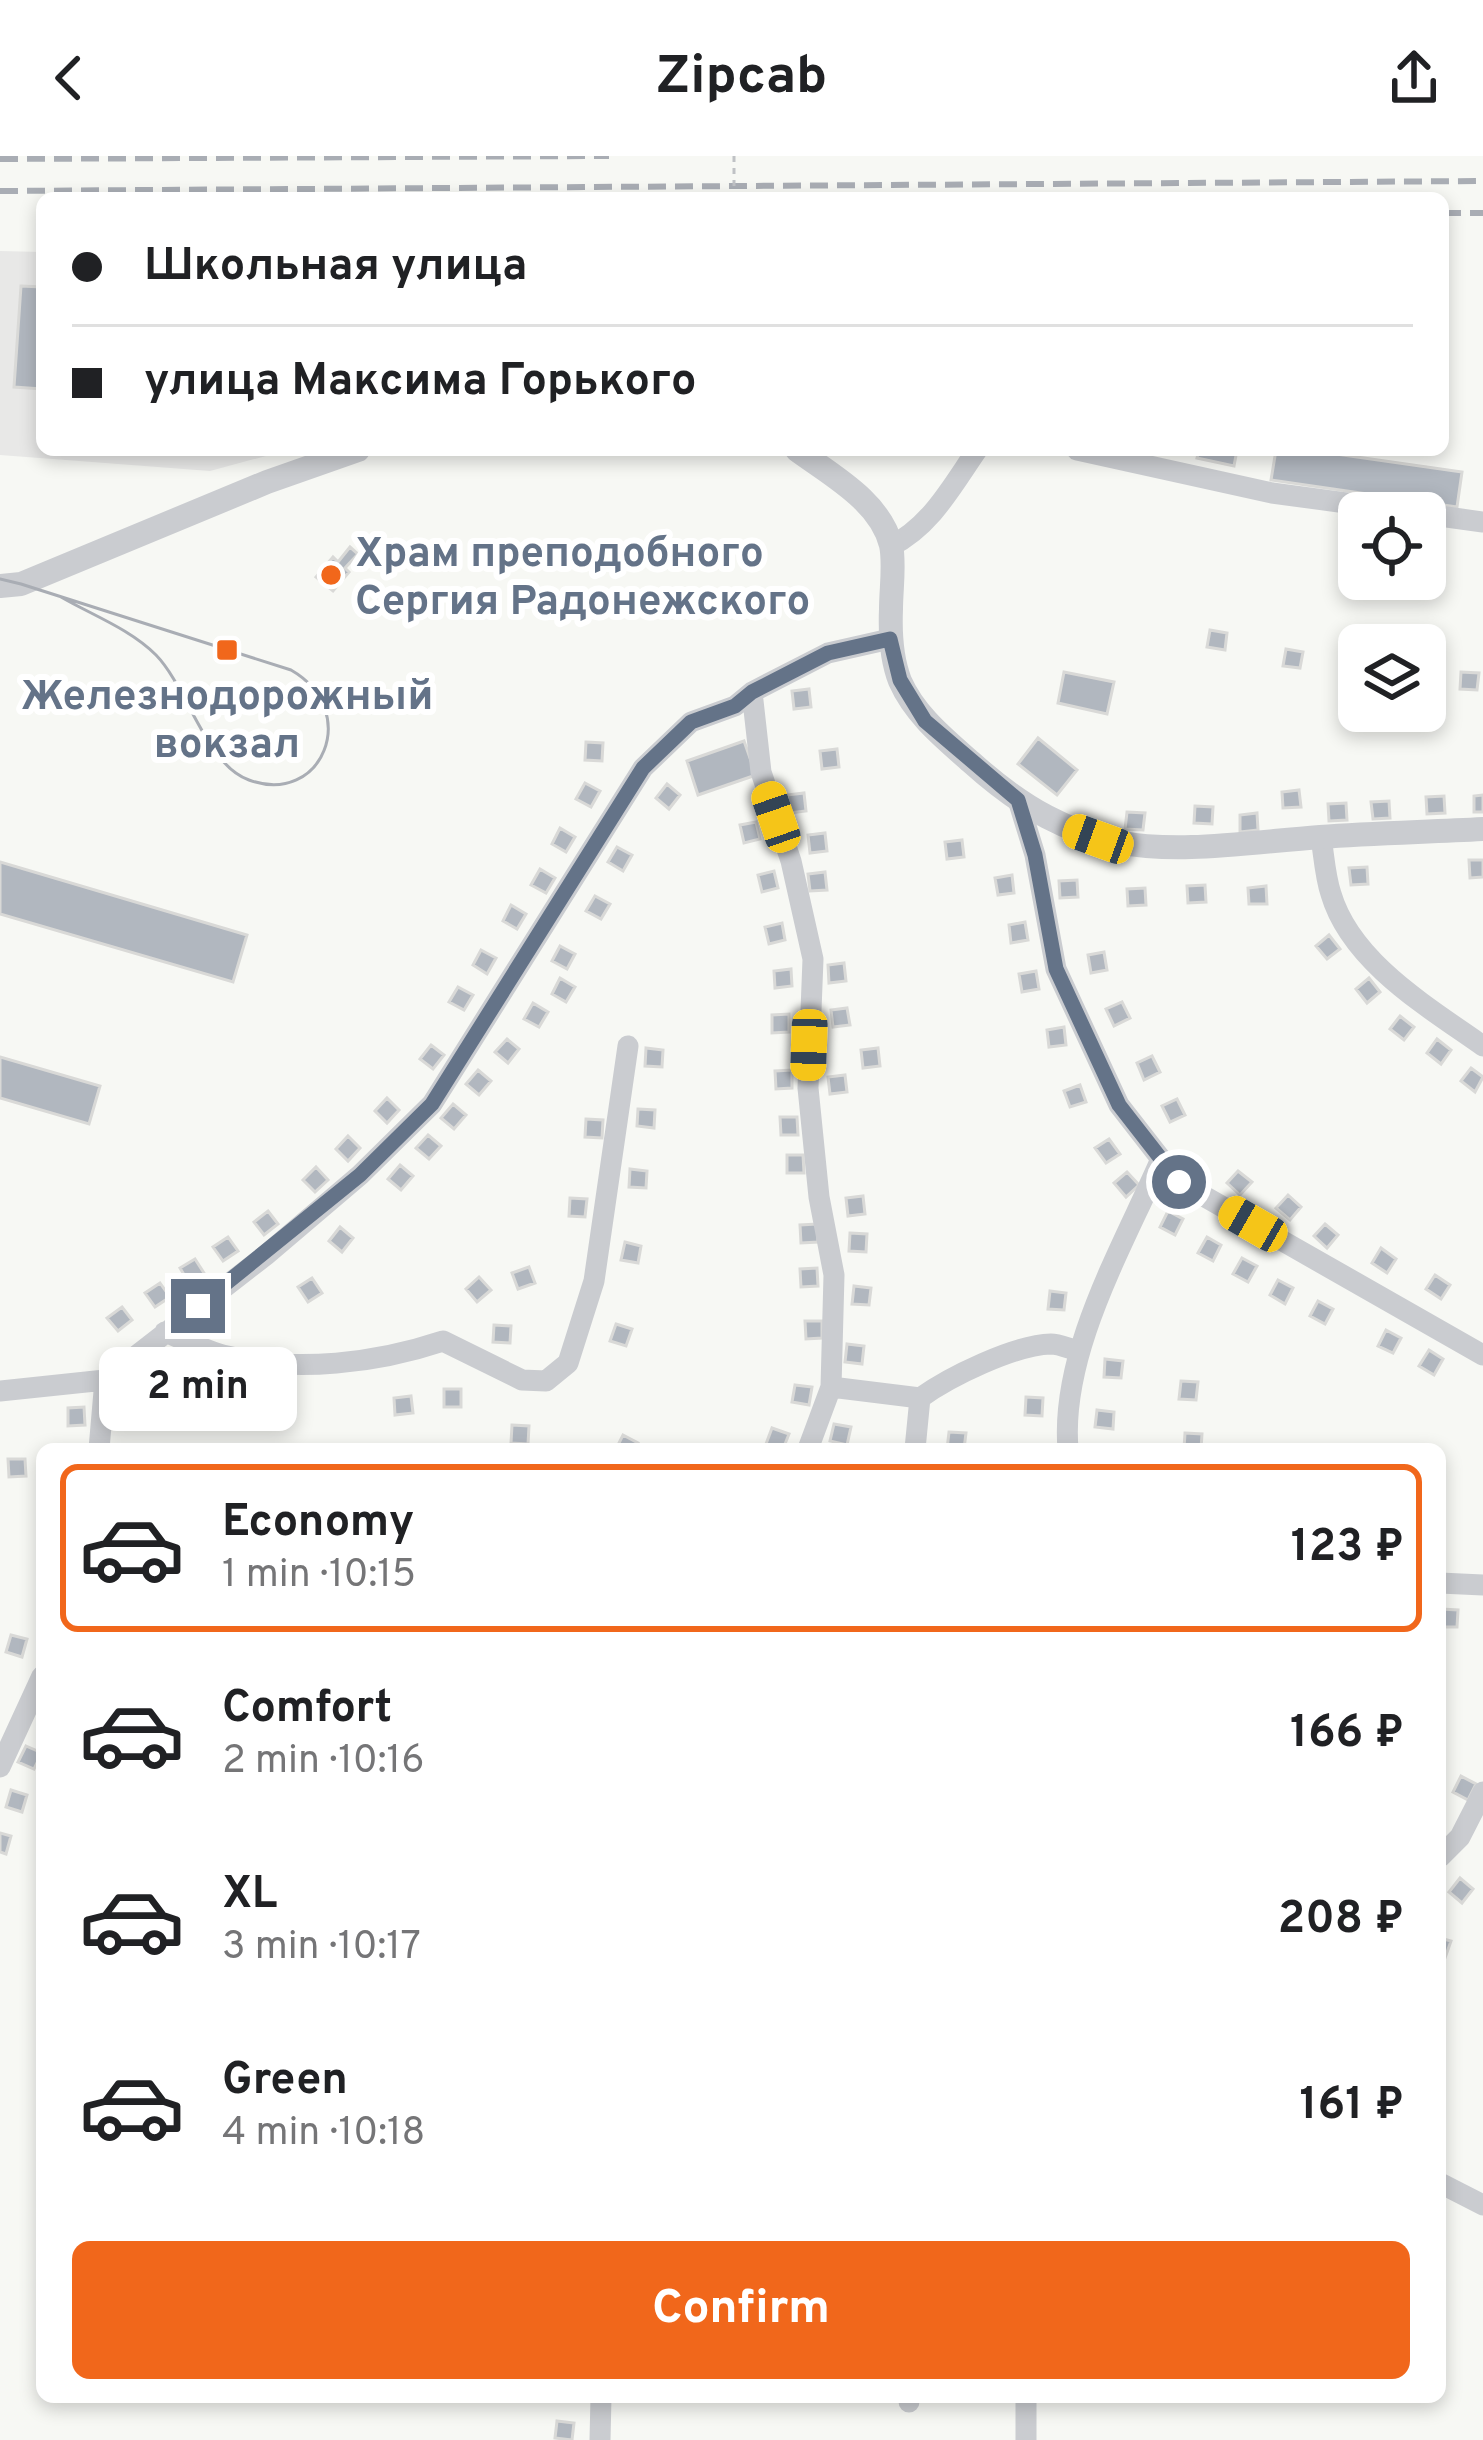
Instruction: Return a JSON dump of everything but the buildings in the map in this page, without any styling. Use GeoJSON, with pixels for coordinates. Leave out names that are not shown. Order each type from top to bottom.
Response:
{"type":"FeatureCollection","features":[{"type":"Feature","properties":{"kind":"street"},"geometry":{"type":"LineString","coordinates":[[0,586],[21,584],[341,456]]}},
{"type":"Feature","properties":{"kind":"street"},"geometry":{"type":"LineString","coordinates":[[805,456],[858,494],[880,521],[891,546],[890,639],[900,680],[925,721],[1018,800],[1066,827],[1098,839],[1185,850],[1483,829]]}},
{"type":"Feature","properties":{"kind":"street"},"geometry":{"type":"LineString","coordinates":[[891,546],[910,537],[929,518],[973,456]]}},
{"type":"Feature","properties":{"kind":"street"},"geometry":{"type":"LineString","coordinates":[[1104,456],[1272,493],[1338,502]]}},
{"type":"Feature","properties":{"kind":"street"},"geometry":{"type":"LineString","coordinates":[[1446,517],[1483,522]]}},
{"type":"Feature","properties":{"kind":"street"},"geometry":{"type":"LineString","coordinates":[[0,1391],[105,1380],[328,1202],[432,1104],[643,768],[691,722],[735,706],[752,692],[828,653],[890,639]]}},
{"type":"Feature","properties":{"kind":"street"},"geometry":{"type":"LineString","coordinates":[[752,692],[761,772],[791,861],[813,958],[808,1088],[819,1196],[834,1275],[831,1387],[810,1443]]}},
{"type":"Feature","properties":{"kind":"street"},"geometry":{"type":"LineString","coordinates":[[1018,800],[1035,855],[1056,969],[1119,1105],[1179,1182],[1480,1348]]}},
{"type":"Feature","properties":{"kind":"street"},"geometry":{"type":"LineString","coordinates":[[1321,837],[1331,895],[1353,940],[1395,980],[1483,1046]]}},
{"type":"Feature","properties":{"kind":"street"},"geometry":{"type":"LineString","coordinates":[[165,1332],[226,1356],[283,1364],[402,1355],[443,1341],[522,1380],[546,1381],[568,1363],[594,1281],[628,1046]]}},
{"type":"Feature","properties":{"kind":"street"},"geometry":{"type":"LineString","coordinates":[[1068,1443],[1066,1418],[1079,1351],[1161,1159]]}},
{"type":"Feature","properties":{"kind":"street"},"geometry":{"type":"LineString","coordinates":[[831,1387],[920,1398],[952,1375],[1021,1352],[1051,1345],[1079,1351]]}},
{"type":"Feature","properties":{"kind":"street"},"geometry":{"type":"LineString","coordinates":[[100,1443],[105,1380]]}},
{"type":"Feature","properties":{"kind":"street"},"geometry":{"type":"LineString","coordinates":[[916,1443],[920,1398]]}},
{"type":"Feature","properties":{"kind":"street"},"geometry":{"type":"LineString","coordinates":[[1446,1583],[1483,1585]]}},
{"type":"Feature","properties":{"kind":"street"},"geometry":{"type":"LineString","coordinates":[[0,1768],[36,1689]]}},
{"type":"Feature","properties":{"kind":"street"},"geometry":{"type":"LineString","coordinates":[[1446,1851],[1460,1837],[1483,1792]]}},
{"type":"Feature","properties":{"kind":"street"},"geometry":{"type":"LineString","coordinates":[[1446,2186],[1483,2205]]}},
{"type":"Feature","properties":{"kind":"street"},"geometry":{"type":"LineString","coordinates":[[600,2440],[601,2403]]}},
{"type":"Feature","properties":{"kind":"street"},"geometry":{"type":"LineString","coordinates":[[1026,2403],[1026,2440]]}},
{"type":"Feature","properties":{"kind":"path"},"geometry":{"type":"LineString","coordinates":[[734,156],[734,192]]}},
{"type":"Feature","properties":{"kind":"shaded area"},"geometry":{"type":"Polygon","coordinates":[[[0,251],[36,252],[36,456],[266,456],[210,471],[0,455],[0,251]]]}},
{"type":"Feature","properties":{"kind":"tram line"},"geometry":{"type":"LineString","coordinates":[[0,579],[21,584],[291,670],[313,688],[325,708],[328,730],[324,750],[313,768],[296,780],[275,785],[234,772],[209,743],[156,655],[123,630],[61,597]]}},
{"type":"Feature","properties":{"kind":"railway"},"geometry":{"type":"LineString","coordinates":[[0,159],[609,156]]}},
{"type":"Feature","properties":{"kind":"railway"},"geometry":{"type":"LineString","coordinates":[[0,191],[1483,181]]}},
{"type":"Feature","properties":{"kind":"railway"},"geometry":{"type":"LineString","coordinates":[[1449,213],[1483,213]]}},
{"type":"Feature","properties":{"kind":"place","name":"Храм преподобного Сергия Радонежского"},"geometry":{"type":"Point","coordinates":[331,575]}},
{"type":"Feature","properties":{"kind":"place","name":"Железнодорожный вокзал"},"geometry":{"type":"Point","coordinates":[227,650]}},
{"type":"Feature","properties":{"kind":"route"},"geometry":{"type":"LineString","coordinates":[[198,1306],[360,1175],[432,1104],[643,768],[691,722],[735,706],[752,692],[828,653],[890,639],[900,680],[925,721],[1018,800],[1035,855],[1056,969],[1119,1105],[1179,1182]]}}]}
